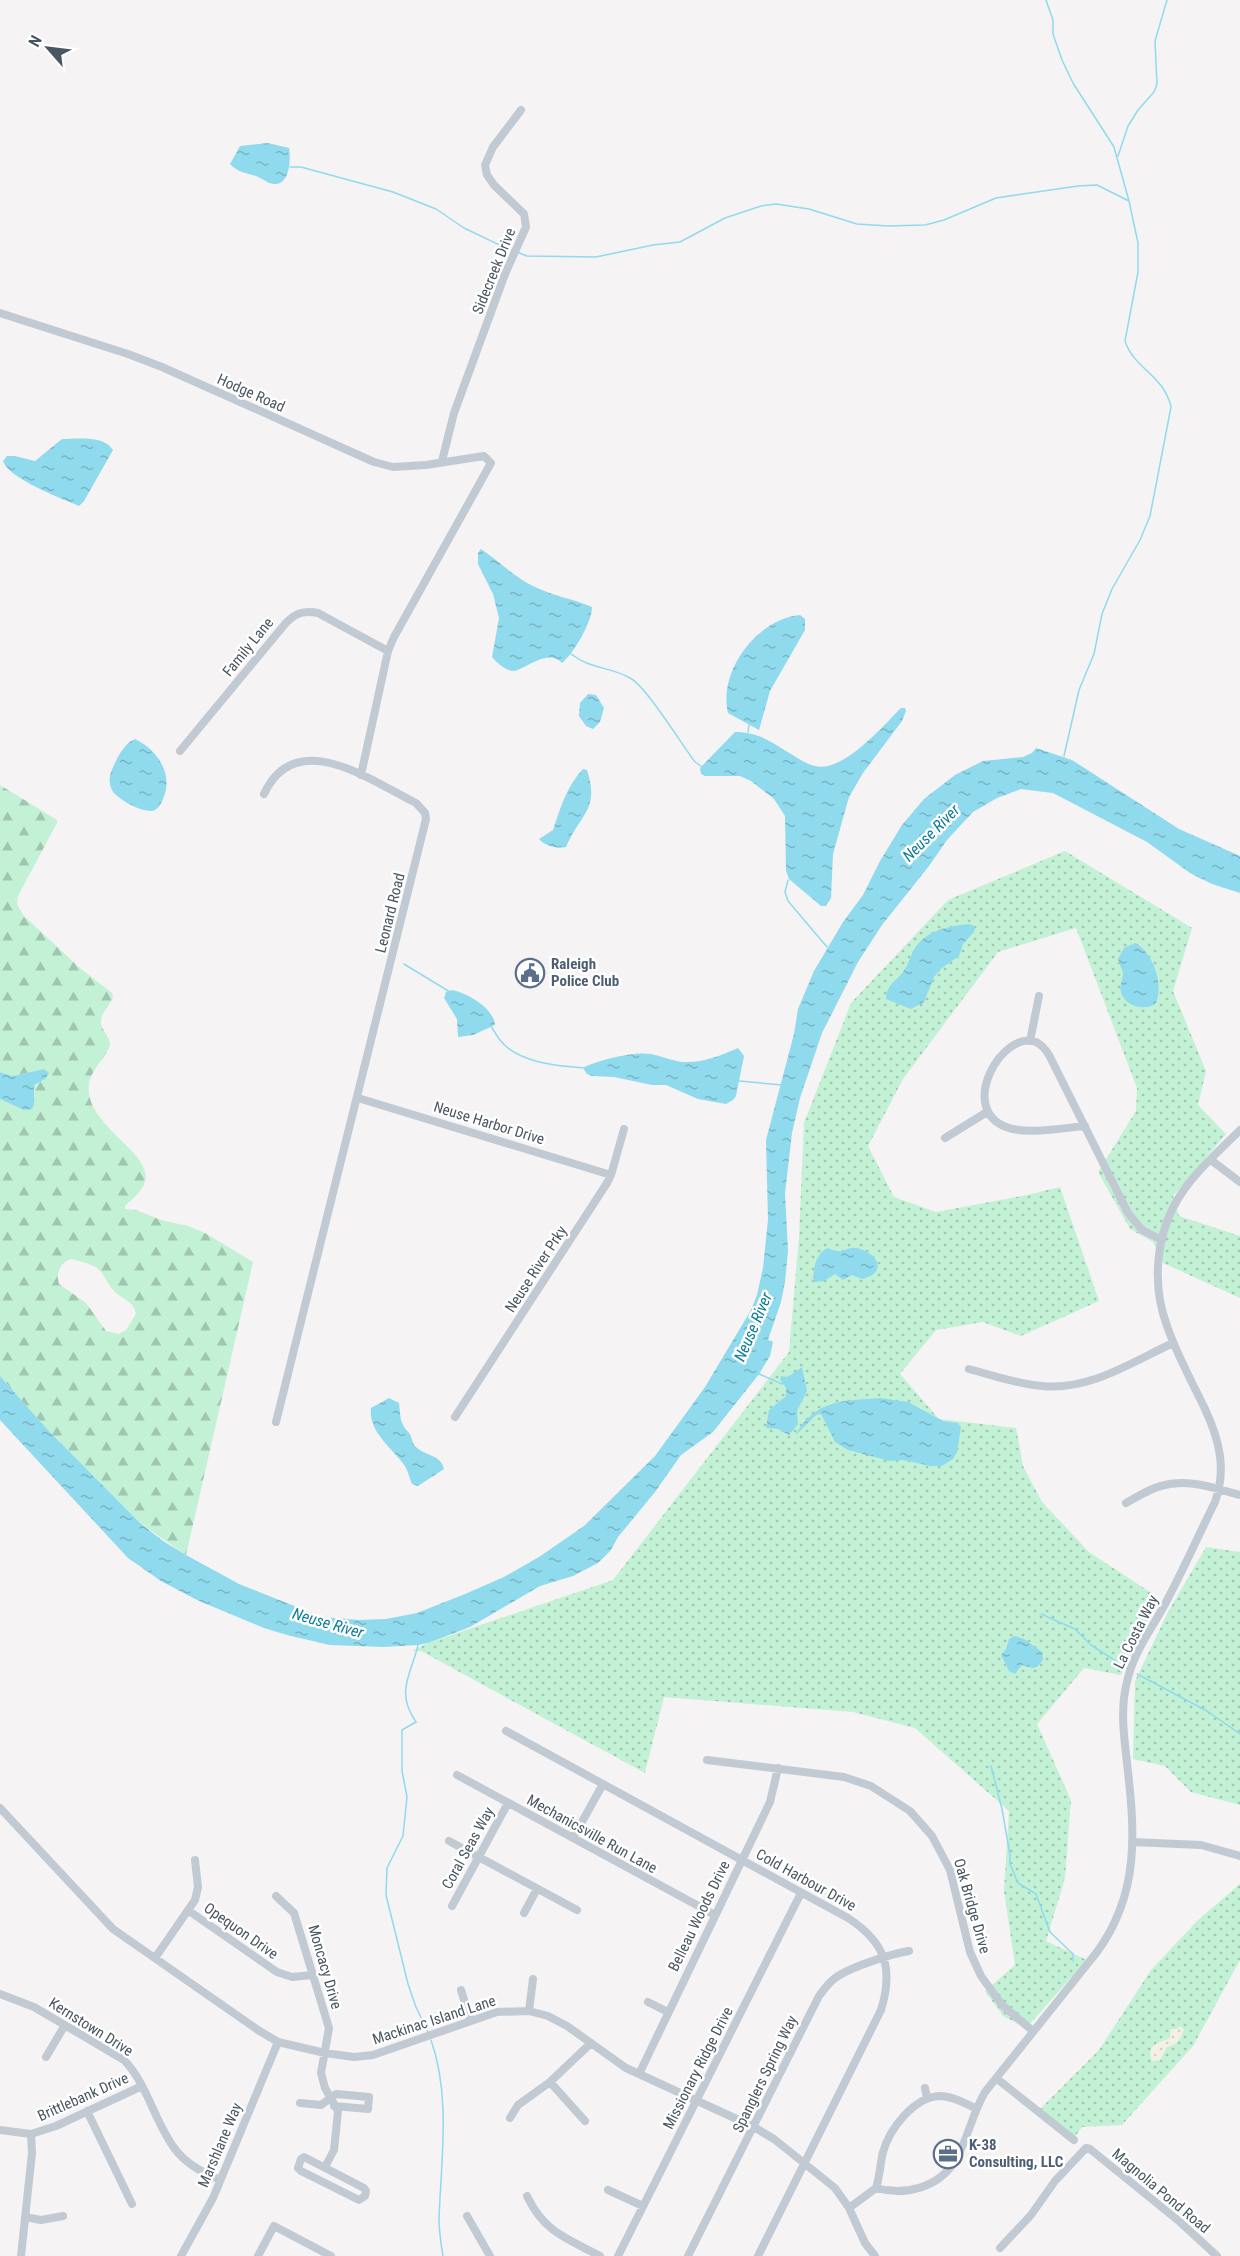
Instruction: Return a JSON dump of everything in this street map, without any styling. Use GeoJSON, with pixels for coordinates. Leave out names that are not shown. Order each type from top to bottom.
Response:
{"type":"FeatureCollection","features":[{"type":"Feature","properties":{"kind":"street","name":"Sidecreek Drive"},"geometry":{"type":"LineString","coordinates":[[442,461],[454,413],[510,261],[526,227],[524,214],[494,185],[487,175],[485,165],[493,147],[521,110]]}},
{"type":"Feature","properties":{"kind":"street","name":"Hodge Road"},"geometry":{"type":"LineString","coordinates":[[0,313],[162,367],[374,462],[393,467],[426,465],[484,456],[491,463],[388,651]]}},
{"type":"Feature","properties":{"kind":"street","name":"Family Lane"},"geometry":{"type":"LineString","coordinates":[[180,751],[285,624],[300,612],[318,613],[388,651]]}},
{"type":"Feature","properties":{"kind":"street"},"geometry":{"type":"LineString","coordinates":[[361,775],[388,651]]}},
{"type":"Feature","properties":{"kind":"street","name":"Leonard Road"},"geometry":{"type":"LineString","coordinates":[[264,794],[271,779],[285,768],[300,761],[331,762],[416,803],[425,813],[426,819],[276,1422]]}},
{"type":"Feature","properties":{"kind":"street"},"geometry":{"type":"LineString","coordinates":[[1030,1041],[1039,996]]}},
{"type":"Feature","properties":{"kind":"street"},"geometry":{"type":"LineString","coordinates":[[1085,1126],[1038,1130],[1013,1129],[999,1123],[987,1112],[984,1094],[990,1072],[1013,1047],[1030,1041],[1041,1045],[1049,1055],[1085,1126],[1133,1221],[1146,1233],[1162,1240]]}},
{"type":"Feature","properties":{"kind":"street","name":"Neuse Harbor Drive"},"geometry":{"type":"LineString","coordinates":[[358,1098],[611,1174]]}},
{"type":"Feature","properties":{"kind":"street"},"geometry":{"type":"LineString","coordinates":[[945,1138],[987,1112]]}},
{"type":"Feature","properties":{"kind":"street","name":"Neuse River Prky"},"geometry":{"type":"LineString","coordinates":[[456,1416],[560,1258],[611,1174],[624,1129]]}},
{"type":"Feature","properties":{"kind":"street","name":"La Costa Way"},"geometry":{"type":"LineString","coordinates":[[876,2188],[888,2192],[903,2192],[919,2188],[945,2173],[960,2150],[975,2108],[996,2078],[1097,1952],[1114,1927],[1127,1891],[1132,1842],[1123,1721],[1126,1682],[1139,1650],[1166,1603],[1219,1490],[1221,1456],[1217,1436],[1173,1343],[1163,1314],[1159,1296],[1158,1263],[1162,1240],[1180,1196],[1210,1160],[1240,1130]]}},
{"type":"Feature","properties":{"kind":"street"},"geometry":{"type":"LineString","coordinates":[[1210,1160],[1240,1182]]}},
{"type":"Feature","properties":{"kind":"street"},"geometry":{"type":"LineString","coordinates":[[969,1369],[1032,1385],[1053,1387],[1074,1385],[1101,1377],[1173,1343]]}},
{"type":"Feature","properties":{"kind":"street"},"geometry":{"type":"LineString","coordinates":[[1126,1503],[1153,1489],[1178,1482],[1240,1495]]}},
{"type":"Feature","properties":{"kind":"street","name":"Cold Harbour Drive"},"geometry":{"type":"LineString","coordinates":[[506,1731],[848,1918],[869,1933],[876,1942],[884,1959],[887,1988],[881,2010],[758,2256]]}},
{"type":"Feature","properties":{"kind":"street","name":"Oak Bridge Drive"},"geometry":{"type":"LineString","coordinates":[[707,1760],[830,1774],[864,1783],[899,1802],[918,1818],[939,1846],[950,1870],[970,1952],[981,1976],[1002,2005],[1033,2031]]}},
{"type":"Feature","properties":{"kind":"street","name":"Belleau Woods Drive"},"geometry":{"type":"LineString","coordinates":[[639,2074],[773,1795],[778,1768]]}},
{"type":"Feature","properties":{"kind":"street","name":"Mechanicsville Run Lane"},"geometry":{"type":"LineString","coordinates":[[457,1775],[715,1916]]}},
{"type":"Feature","properties":{"kind":"street"},"geometry":{"type":"LineString","coordinates":[[573,1838],[603,1784]]}},
{"type":"Feature","properties":{"kind":"street","name":"Coral Seas Way"},"geometry":{"type":"LineString","coordinates":[[452,1906],[508,1803]]}},
{"type":"Feature","properties":{"kind":"street","name":"Mackinac Island Lane"},"geometry":{"type":"LineString","coordinates":[[0,1808],[104,1920],[155,1958],[278,2042],[354,2057],[373,2055],[497,2012],[529,2011],[557,2020],[618,2063],[754,2127],[774,2139],[835,2188],[849,2208],[865,2243],[875,2256]]}},
{"type":"Feature","properties":{"kind":"street"},"geometry":{"type":"LineString","coordinates":[[449,1841],[577,1910]]}},
{"type":"Feature","properties":{"kind":"street"},"geometry":{"type":"LineString","coordinates":[[1132,1842],[1201,1845],[1240,1856]]}},
{"type":"Feature","properties":{"kind":"street"},"geometry":{"type":"LineString","coordinates":[[155,1958],[195,1900],[198,1887],[195,1860]]}},
{"type":"Feature","properties":{"kind":"street"},"geometry":{"type":"LineString","coordinates":[[524,1913],[537,1889]]}},
{"type":"Feature","properties":{"kind":"street","name":"Missionary Ridge Drive"},"geometry":{"type":"LineString","coordinates":[[618,2256],[801,1893]]}},
{"type":"Feature","properties":{"kind":"street","name":"Moncacy Drive"},"geometry":{"type":"LineString","coordinates":[[276,1896],[294,1913],[329,2028],[321,2073],[332,2103],[338,2111],[334,2150],[325,2167]]}},
{"type":"Feature","properties":{"kind":"street","name":"Opequon Drive"},"geometry":{"type":"LineString","coordinates":[[189,1911],[277,1972],[292,1977],[313,1975]]}},
{"type":"Feature","properties":{"kind":"street","name":"Spanglers Spring Way"},"geometry":{"type":"LineString","coordinates":[[688,2256],[812,2008],[829,1983],[839,1975],[884,1959],[891,1954],[909,1952]]}},
{"type":"Feature","properties":{"kind":"street"},"geometry":{"type":"LineString","coordinates":[[529,2011],[533,1979]]}},
{"type":"Feature","properties":{"kind":"street"},"geometry":{"type":"LineString","coordinates":[[460,1990],[470,2020]]}},
{"type":"Feature","properties":{"kind":"street","name":"Kernstown Drive"},"geometry":{"type":"LineString","coordinates":[[0,1994],[34,2007],[124,2060],[135,2072],[175,2150],[195,2167],[220,2180]]}},
{"type":"Feature","properties":{"kind":"street"},"geometry":{"type":"LineString","coordinates":[[648,2002],[668,2012]]}},
{"type":"Feature","properties":{"kind":"street"},"geometry":{"type":"LineString","coordinates":[[46,2057],[65,2025]]}},
{"type":"Feature","properties":{"kind":"street","name":"Marshlane Way"},"geometry":{"type":"LineString","coordinates":[[180,2256],[220,2180],[278,2042]]}},
{"type":"Feature","properties":{"kind":"street"},"geometry":{"type":"LineString","coordinates":[[510,2118],[518,2105],[550,2082],[591,2043]]}},
{"type":"Feature","properties":{"kind":"street"},"geometry":{"type":"LineString","coordinates":[[996,2078],[1074,2140]]}},
{"type":"Feature","properties":{"kind":"street"},"geometry":{"type":"LineString","coordinates":[[550,2082],[585,2121]]}},
{"type":"Feature","properties":{"kind":"street","name":"Brittlebank Drive"},"geometry":{"type":"LineString","coordinates":[[0,2130],[31,2134],[56,2126],[142,2086]]}},
{"type":"Feature","properties":{"kind":"street"},"geometry":{"type":"LineString","coordinates":[[925,2088],[927,2098]]}},
{"type":"Feature","properties":{"kind":"street"},"geometry":{"type":"LineString","coordinates":[[849,2208],[876,2188],[884,2150],[890,2137],[905,2114],[915,2104],[927,2098],[942,2096],[975,2108]]}},
{"type":"Feature","properties":{"kind":"street"},"geometry":{"type":"LineString","coordinates":[[300,2103],[321,2105],[332,2103]]}},
{"type":"Feature","properties":{"kind":"street"},"geometry":{"type":"LineString","coordinates":[[87,2111],[132,2204]]}},
{"type":"Feature","properties":{"kind":"street"},"geometry":{"type":"LineString","coordinates":[[21,2256],[32,2152],[31,2134]]}},
{"type":"Feature","properties":{"kind":"street","name":"Magnolia Pond Road"},"geometry":{"type":"LineString","coordinates":[[1000,2248],[1031,2215],[1055,2181],[1086,2148],[1155,2201],[1217,2256]]}},
{"type":"Feature","properties":{"kind":"street"},"geometry":{"type":"LineString","coordinates":[[304,2157],[325,2167],[364,2188],[366,2191],[363,2199],[359,2200],[298,2168],[304,2157]]}},
{"type":"Feature","properties":{"kind":"street"},"geometry":{"type":"LineString","coordinates":[[608,2190],[643,2206]]}},
{"type":"Feature","properties":{"kind":"street"},"geometry":{"type":"LineString","coordinates":[[527,2196],[535,2213],[553,2231],[600,2256]]}},
{"type":"Feature","properties":{"kind":"street"},"geometry":{"type":"LineString","coordinates":[[25,2217],[41,2220],[63,2216]]}},
{"type":"Feature","properties":{"kind":"street"},"geometry":{"type":"LineString","coordinates":[[468,2216],[490,2256]]}},
{"type":"Feature","properties":{"kind":"street"},"geometry":{"type":"LineString","coordinates":[[258,2256],[274,2226],[331,2256]]}},
{"type":"Feature","properties":{"kind":"green space"},"geometry":{"type":"Polygon","coordinates":[[[0,785],[57,820],[18,896],[17,904],[23,915],[81,969],[112,993],[113,997],[101,1019],[110,1045],[92,1075],[89,1085],[90,1099],[97,1113],[139,1159],[145,1170],[144,1185],[125,1206],[125,1209],[136,1210],[205,1233],[253,1262],[186,1555],[140,1523],[47,1429],[0,1376],[0,1099],[8,1102],[35,1097],[36,1086],[46,1078],[44,1069],[12,1076],[0,1072],[0,785]],[[70,1259],[61,1266],[58,1276],[59,1284],[86,1303],[106,1331],[119,1334],[126,1330],[136,1314],[133,1306],[114,1291],[97,1268],[88,1263],[70,1259]]]}},
{"type":"Feature","properties":{"kind":"green space"},"geometry":{"type":"Polygon","coordinates":[[[1065,851],[1192,928],[1173,991],[1206,1071],[1198,1105],[1226,1134],[1173,1196],[1179,1216],[1240,1236],[1240,1298],[1163,1263],[1153,1242],[1130,1229],[1098,1172],[1136,1111],[1137,1088],[1076,928],[998,952],[903,1079],[868,1146],[894,1197],[936,1212],[1060,1187],[1099,1301],[1021,1336],[983,1322],[936,1330],[900,1374],[939,1419],[1016,1428],[1023,1466],[1042,1502],[1089,1552],[1159,1598],[1121,1675],[1084,1668],[1037,1724],[1071,1800],[1065,1878],[1046,1941],[1087,1960],[1026,2028],[1003,2016],[985,1991],[1015,1965],[1004,1891],[1009,1811],[915,1728],[853,1712],[664,1697],[645,1773],[421,1651],[412,1651],[428,1643],[613,1580],[789,1352],[799,1237],[804,1123],[851,1003],[948,900],[1065,851]]]}},
{"type":"Feature","properties":{"kind":"green space"},"geometry":{"type":"Polygon","coordinates":[[[1206,1547],[1240,1552],[1240,1805],[1191,1792],[1165,1766],[1133,1759],[1135,1681],[1168,1612],[1206,1547]]]}},
{"type":"Feature","properties":{"kind":"green space"},"geometry":{"type":"Polygon","coordinates":[[[1240,1884],[1240,1960],[1193,2046],[1122,2125],[1082,2127],[1075,2137],[1038,2111],[1099,2050],[1151,1970],[1198,1920],[1240,1884]]]}},
{"type":"Feature","properties":{"kind":"sand"},"geometry":{"type":"Polygon","coordinates":[[[1180,2026],[1184,2029],[1178,2041],[1167,2047],[1160,2060],[1152,2061],[1152,2048],[1170,2038],[1171,2029],[1177,2029],[1180,2026]]]}},
{"type":"Feature","properties":{"kind":"water"},"geometry":{"type":"Polygon","coordinates":[[[268,143],[289,148],[288,173],[281,182],[269,183],[239,171],[230,164],[240,146],[268,143]]]}},
{"type":"Feature","properties":{"kind":"water"},"geometry":{"type":"Polygon","coordinates":[[[62,439],[97,440],[109,445],[113,450],[79,506],[25,481],[7,468],[3,461],[7,456],[15,456],[35,461],[62,439]]]}},
{"type":"Feature","properties":{"kind":"water"},"geometry":{"type":"Polygon","coordinates":[[[481,549],[527,583],[592,607],[582,637],[562,663],[557,659],[546,658],[515,671],[502,667],[492,657],[499,618],[493,594],[478,564],[478,553],[481,549]]]}},
{"type":"Feature","properties":{"kind":"water"},"geometry":{"type":"Polygon","coordinates":[[[800,615],[805,619],[805,630],[770,691],[759,730],[728,713],[726,697],[729,681],[744,650],[756,637],[769,626],[800,615]]]}},
{"type":"Feature","properties":{"kind":"water"},"geometry":{"type":"Polygon","coordinates":[[[588,694],[596,695],[604,708],[600,722],[593,729],[586,726],[579,716],[580,703],[588,694]]]}},
{"type":"Feature","properties":{"kind":"water"},"geometry":{"type":"Polygon","coordinates":[[[901,708],[905,708],[906,711],[902,721],[863,773],[849,797],[833,854],[831,898],[826,906],[821,906],[789,879],[786,871],[785,816],[774,799],[751,781],[740,776],[705,776],[701,774],[700,768],[735,732],[762,737],[808,764],[826,766],[838,762],[862,746],[901,708]]]}},
{"type":"Feature","properties":{"kind":"water"},"geometry":{"type":"Polygon","coordinates":[[[135,739],[157,756],[165,772],[166,790],[161,803],[155,810],[145,810],[132,805],[119,798],[110,786],[110,774],[123,748],[135,739]]]}},
{"type":"Feature","properties":{"kind":"water","name":"Neuse River"},"geometry":{"type":"Polygon","coordinates":[[[1036,748],[1072,760],[1179,829],[1240,856],[1240,893],[1212,884],[1190,873],[1147,842],[1053,793],[1021,789],[997,798],[973,812],[947,840],[882,925],[858,962],[822,1033],[800,1098],[792,1133],[785,1193],[788,1251],[785,1282],[768,1340],[773,1342],[770,1356],[759,1374],[713,1432],[681,1455],[655,1492],[618,1537],[611,1550],[598,1563],[573,1576],[540,1586],[470,1627],[428,1643],[384,1647],[330,1645],[287,1635],[264,1628],[197,1600],[161,1581],[128,1558],[0,1420],[0,1376],[47,1429],[140,1523],[163,1541],[239,1584],[322,1617],[359,1620],[386,1619],[417,1613],[504,1577],[539,1557],[584,1526],[655,1456],[705,1387],[751,1310],[763,1268],[768,1220],[766,1140],[794,1034],[798,1009],[814,971],[843,922],[863,895],[902,825],[924,799],[955,775],[983,761],[1023,757],[1032,753],[1036,748]]]}},
{"type":"Feature","properties":{"kind":"water"},"geometry":{"type":"Polygon","coordinates":[[[583,769],[587,770],[590,783],[591,794],[587,811],[566,847],[548,845],[539,839],[553,830],[568,790],[583,769]]]}},
{"type":"Feature","properties":{"kind":"water"},"geometry":{"type":"Polygon","coordinates":[[[970,924],[975,927],[974,932],[963,944],[959,956],[934,977],[924,1002],[911,1009],[886,999],[890,987],[903,972],[913,951],[924,938],[938,930],[970,924]]]}},
{"type":"Feature","properties":{"kind":"water"},"geometry":{"type":"Polygon","coordinates":[[[1135,943],[1152,961],[1158,978],[1158,995],[1156,1003],[1152,1006],[1141,1007],[1131,1004],[1123,997],[1121,990],[1123,973],[1118,959],[1124,948],[1135,943]]]}},
{"type":"Feature","properties":{"kind":"water"},"geometry":{"type":"Polygon","coordinates":[[[452,990],[479,1002],[490,1013],[495,1025],[473,1035],[458,1037],[457,1019],[444,998],[446,992],[452,990]]]}},
{"type":"Feature","properties":{"kind":"water"},"geometry":{"type":"Polygon","coordinates":[[[738,1048],[744,1056],[736,1096],[726,1104],[698,1099],[666,1085],[592,1076],[587,1074],[583,1068],[606,1059],[644,1053],[675,1061],[698,1061],[738,1048]]]}},
{"type":"Feature","properties":{"kind":"water"},"geometry":{"type":"Polygon","coordinates":[[[44,1069],[49,1073],[46,1078],[35,1085],[32,1109],[24,1110],[0,1099],[0,1072],[12,1076],[44,1069]]]}},
{"type":"Feature","properties":{"kind":"water"},"geometry":{"type":"Polygon","coordinates":[[[827,1248],[839,1251],[855,1248],[869,1253],[877,1262],[876,1272],[862,1279],[852,1275],[843,1280],[835,1274],[824,1281],[814,1282],[816,1263],[820,1254],[827,1248]]]}},
{"type":"Feature","properties":{"kind":"water"},"geometry":{"type":"Polygon","coordinates":[[[802,1367],[807,1391],[797,1411],[798,1424],[789,1435],[778,1429],[766,1428],[769,1410],[786,1396],[786,1388],[780,1379],[781,1376],[788,1377],[802,1367]]]}},
{"type":"Feature","properties":{"kind":"water"},"geometry":{"type":"Polygon","coordinates":[[[389,1398],[399,1403],[402,1422],[414,1445],[439,1460],[444,1469],[418,1486],[412,1484],[404,1465],[381,1438],[373,1424],[371,1408],[389,1398]]]}},
{"type":"Feature","properties":{"kind":"water"},"geometry":{"type":"Polygon","coordinates":[[[880,1398],[908,1402],[943,1421],[958,1423],[961,1427],[957,1452],[953,1459],[942,1466],[931,1466],[903,1460],[890,1461],[848,1450],[835,1442],[821,1414],[816,1415],[795,1436],[812,1415],[831,1404],[880,1398]]]}},
{"type":"Feature","properties":{"kind":"water"},"geometry":{"type":"Polygon","coordinates":[[[1015,1636],[1024,1639],[1042,1652],[1043,1660],[1037,1667],[1022,1665],[1015,1674],[1009,1671],[1001,1655],[1009,1639],[1015,1636]]]}},
{"type":"Feature","properties":{"kind":"waterway"},"geometry":{"type":"LineString","coordinates":[[1046,0],[1053,20],[1053,34],[1062,60],[1073,83],[1114,147],[1129,201],[1138,243],[1138,272],[1125,341],[1135,359],[1162,387],[1171,407],[1150,516],[1140,540],[1112,589],[1102,614],[1094,654],[1079,690],[1064,756]]}},
{"type":"Feature","properties":{"kind":"waterway"},"geometry":{"type":"LineString","coordinates":[[1118,156],[1128,126],[1154,92],[1157,84],[1155,41],[1167,0]]}},
{"type":"Feature","properties":{"kind":"waterway"},"geometry":{"type":"LineString","coordinates":[[290,167],[301,167],[393,192],[436,209],[464,228],[512,251]]}},
{"type":"Feature","properties":{"kind":"waterway"},"geometry":{"type":"LineString","coordinates":[[517,252],[527,256],[596,257],[680,242],[725,218],[761,206],[776,204],[809,209],[857,224],[888,226],[925,225],[944,220],[996,198],[1078,186],[1097,185],[1129,201]]}},
{"type":"Feature","properties":{"kind":"waterway"},"geometry":{"type":"LineString","coordinates":[[571,654],[586,663],[622,674],[637,683],[695,762],[701,766]]}},
{"type":"Feature","properties":{"kind":"waterway"},"geometry":{"type":"LineString","coordinates":[[748,732],[749,725]]}},
{"type":"Feature","properties":{"kind":"waterway"},"geometry":{"type":"LineString","coordinates":[[788,880],[785,892],[788,901],[827,947]]}},
{"type":"Feature","properties":{"kind":"waterway"},"geometry":{"type":"LineString","coordinates":[[404,964],[450,992]]}},
{"type":"Feature","properties":{"kind":"waterway"},"geometry":{"type":"LineString","coordinates":[[490,1025],[508,1048],[528,1059],[585,1068]]}},
{"type":"Feature","properties":{"kind":"waterway"},"geometry":{"type":"LineString","coordinates":[[739,1081],[782,1085]]}},
{"type":"Feature","properties":{"kind":"waterway"},"geometry":{"type":"LineString","coordinates":[[759,1374],[782,1384]]}},
{"type":"Feature","properties":{"kind":"waterway"},"geometry":{"type":"LineString","coordinates":[[1041,1614],[1075,1629],[1091,1645],[1128,1669]]}},
{"type":"Feature","properties":{"kind":"waterway"},"geometry":{"type":"LineString","coordinates":[[418,1645],[406,1684],[406,1702],[416,1722],[402,1730],[402,1771],[407,1797],[403,1836],[387,1868],[386,1895],[408,1984],[428,2032]]}},
{"type":"Feature","properties":{"kind":"waterway"},"geometry":{"type":"LineString","coordinates":[[1137,1674],[1207,1711],[1240,1734]]}},
{"type":"Feature","properties":{"kind":"waterway"},"geometry":{"type":"LineString","coordinates":[[991,1766],[1002,1809],[1010,1864],[1018,1883],[1036,1894],[1050,1932],[1073,1954],[1073,1961]]}},
{"type":"Feature","properties":{"kind":"waterway"},"geometry":{"type":"LineString","coordinates":[[431,2040],[437,2061],[443,2106],[439,2219],[443,2256]]}},
{"type":"Feature","properties":{"kind":"place","name":"Raleigh Police Club"},"geometry":{"type":"Point","coordinates":[530,973]}},
{"type":"Feature","properties":{"kind":"place","name":"K-38 Consulting, LLC"},"geometry":{"type":"Point","coordinates":[948,2154]}}]}
